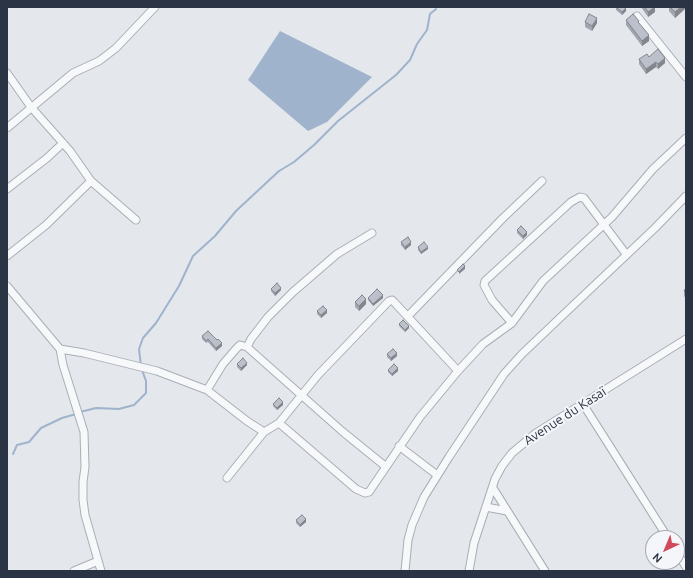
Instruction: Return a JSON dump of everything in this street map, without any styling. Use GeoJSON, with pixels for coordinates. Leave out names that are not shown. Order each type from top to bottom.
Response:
{"type":"FeatureCollection","features":[{"type":"Feature","properties":{"kind":"street"},"geometry":{"type":"LineString","coordinates":[[7,128],[73,73],[107,56],[155,7]]}},
{"type":"Feature","properties":{"kind":"street"},"geometry":{"type":"LineString","coordinates":[[637,16],[686,77]]}},
{"type":"Feature","properties":{"kind":"street"},"geometry":{"type":"LineString","coordinates":[[7,73],[31,107],[78,161],[91,181],[136,220]]}},
{"type":"Feature","properties":{"kind":"street"},"geometry":{"type":"LineString","coordinates":[[279,423],[356,489],[365,493],[371,489],[399,446],[458,371],[483,344],[512,323],[543,281],[604,224],[628,199],[653,169],[686,138]]}},
{"type":"Feature","properties":{"kind":"street"},"geometry":{"type":"LineString","coordinates":[[7,189],[47,158],[63,143]]}},
{"type":"Feature","properties":{"kind":"street"},"geometry":{"type":"LineString","coordinates":[[7,256],[50,222],[91,181]]}},
{"type":"Feature","properties":{"kind":"street"},"geometry":{"type":"LineString","coordinates":[[408,316],[503,218],[542,181]]}},
{"type":"Feature","properties":{"kind":"street"},"geometry":{"type":"LineString","coordinates":[[405,571],[408,540],[412,525],[424,497],[504,374],[522,354],[655,228],[686,196]]}},
{"type":"Feature","properties":{"kind":"street"},"geometry":{"type":"LineString","coordinates":[[512,323],[492,300],[484,285],[485,281],[571,202],[580,197],[584,198],[626,254]]}},
{"type":"Feature","properties":{"kind":"street"},"geometry":{"type":"LineString","coordinates":[[247,347],[251,339],[268,318],[293,292],[337,254],[372,233]]}},
{"type":"Feature","properties":{"kind":"street"},"geometry":{"type":"LineString","coordinates":[[7,286],[60,349],[63,365],[84,432],[85,467],[83,500],[85,515],[101,571]]}},
{"type":"Feature","properties":{"kind":"street"},"geometry":{"type":"LineString","coordinates":[[226,478],[264,432],[279,423],[318,375],[392,300],[458,371]]}},
{"type":"Feature","properties":{"kind":"street","name":"Avenue du Kasaï"},"geometry":{"type":"LineString","coordinates":[[469,571],[474,543],[495,479],[502,466],[512,453],[536,433],[686,338]]}},
{"type":"Feature","properties":{"kind":"street"},"geometry":{"type":"LineString","coordinates":[[207,390],[223,364],[236,349],[240,345],[247,347],[301,396],[385,466]]}},
{"type":"Feature","properties":{"kind":"street"},"geometry":{"type":"LineString","coordinates":[[60,349],[84,353],[157,371],[207,390],[247,421],[264,432]]}},
{"type":"Feature","properties":{"kind":"street"},"geometry":{"type":"LineString","coordinates":[[583,404],[663,530]]}},
{"type":"Feature","properties":{"kind":"street"},"geometry":{"type":"LineString","coordinates":[[399,446],[437,475]]}},
{"type":"Feature","properties":{"kind":"street"},"geometry":{"type":"LineString","coordinates":[[493,488],[544,571]]}},
{"type":"Feature","properties":{"kind":"street"},"geometry":{"type":"LineString","coordinates":[[486,508],[506,511]]}},
{"type":"Feature","properties":{"kind":"street"},"geometry":{"type":"LineString","coordinates":[[74,571],[98,561]]}},
{"type":"Feature","properties":{"kind":"water"},"geometry":{"type":"Polygon","coordinates":[[[280,31],[372,77],[327,122],[308,131],[248,80],[280,31]]]}},
{"type":"Feature","properties":{"kind":"building"},"geometry":{"type":"Polygon","coordinates":[[[616,7],[624,7],[626,8],[622,12],[616,7]]]}},
{"type":"Feature","properties":{"kind":"building"},"geometry":{"type":"Polygon","coordinates":[[[645,7],[655,7],[648,12],[645,7]]]}},
{"type":"Feature","properties":{"kind":"building"},"geometry":{"type":"Polygon","coordinates":[[[670,7],[681,7],[675,12],[670,7]]]}},
{"type":"Feature","properties":{"kind":"building"},"geometry":{"type":"Polygon","coordinates":[[[589,14],[597,18],[592,26],[585,22],[589,14]]]}},
{"type":"Feature","properties":{"kind":"building"},"geometry":{"type":"Polygon","coordinates":[[[633,14],[649,35],[642,41],[626,20],[633,14]]]}},
{"type":"Feature","properties":{"kind":"building"},"geometry":{"type":"Polygon","coordinates":[[[658,49],[665,58],[658,64],[656,62],[646,69],[639,59],[647,54],[649,57],[658,49]]]}},
{"type":"Feature","properties":{"kind":"building"},"geometry":{"type":"Polygon","coordinates":[[[521,226],[527,232],[523,236],[517,230],[521,226]]]}},
{"type":"Feature","properties":{"kind":"building"},"geometry":{"type":"Polygon","coordinates":[[[408,237],[411,242],[405,247],[401,242],[408,237]]]}},
{"type":"Feature","properties":{"kind":"building"},"geometry":{"type":"Polygon","coordinates":[[[424,242],[428,247],[421,252],[418,247],[424,242]]]}},
{"type":"Feature","properties":{"kind":"building"},"geometry":{"type":"Polygon","coordinates":[[[463,264],[465,266],[459,272],[457,270],[463,264]]]}},
{"type":"Feature","properties":{"kind":"building"},"geometry":{"type":"Polygon","coordinates":[[[277,283],[281,288],[275,293],[271,289],[277,283]]]}},
{"type":"Feature","properties":{"kind":"building"},"geometry":{"type":"Polygon","coordinates":[[[377,289],[383,295],[373,304],[368,298],[377,289]]]}},
{"type":"Feature","properties":{"kind":"building"},"geometry":{"type":"Polygon","coordinates":[[[362,295],[366,299],[359,306],[355,302],[362,295]]]}},
{"type":"Feature","properties":{"kind":"building"},"geometry":{"type":"Polygon","coordinates":[[[323,306],[327,310],[321,315],[317,311],[323,306]]]}},
{"type":"Feature","properties":{"kind":"building"},"geometry":{"type":"Polygon","coordinates":[[[403,320],[409,326],[405,330],[399,324],[403,320]]]}},
{"type":"Feature","properties":{"kind":"building"},"geometry":{"type":"Polygon","coordinates":[[[208,331],[222,343],[216,348],[208,339],[206,341],[202,336],[208,331]]]}},
{"type":"Feature","properties":{"kind":"building"},"geometry":{"type":"Polygon","coordinates":[[[393,349],[397,353],[391,358],[387,354],[393,349]]]}},
{"type":"Feature","properties":{"kind":"building"},"geometry":{"type":"Polygon","coordinates":[[[243,358],[247,363],[241,368],[237,364],[243,358]]]}},
{"type":"Feature","properties":{"kind":"building"},"geometry":{"type":"Polygon","coordinates":[[[394,364],[398,368],[392,374],[388,370],[394,364]]]}},
{"type":"Feature","properties":{"kind":"building"},"geometry":{"type":"Polygon","coordinates":[[[279,398],[283,402],[277,408],[273,404],[279,398]]]}},
{"type":"Feature","properties":{"kind":"building"},"geometry":{"type":"Polygon","coordinates":[[[302,515],[306,519],[300,525],[296,520],[302,515]]]}},
{"type":"Feature","properties":{"kind":"waterway"},"geometry":{"type":"LineString","coordinates":[[141,366],[139,349],[143,338],[156,323],[179,286],[193,256],[215,236],[236,211],[279,171],[294,162],[338,121],[396,75],[410,60],[417,44],[427,30],[430,14],[436,9]]}},
{"type":"Feature","properties":{"kind":"waterway"},"geometry":{"type":"LineString","coordinates":[[80,412],[96,408],[119,409],[134,405],[146,393],[146,381],[142,370]]}},
{"type":"Feature","properties":{"kind":"waterway"},"geometry":{"type":"LineString","coordinates":[[13,454],[17,445],[29,442],[41,428],[62,418],[76,414]]}}]}
